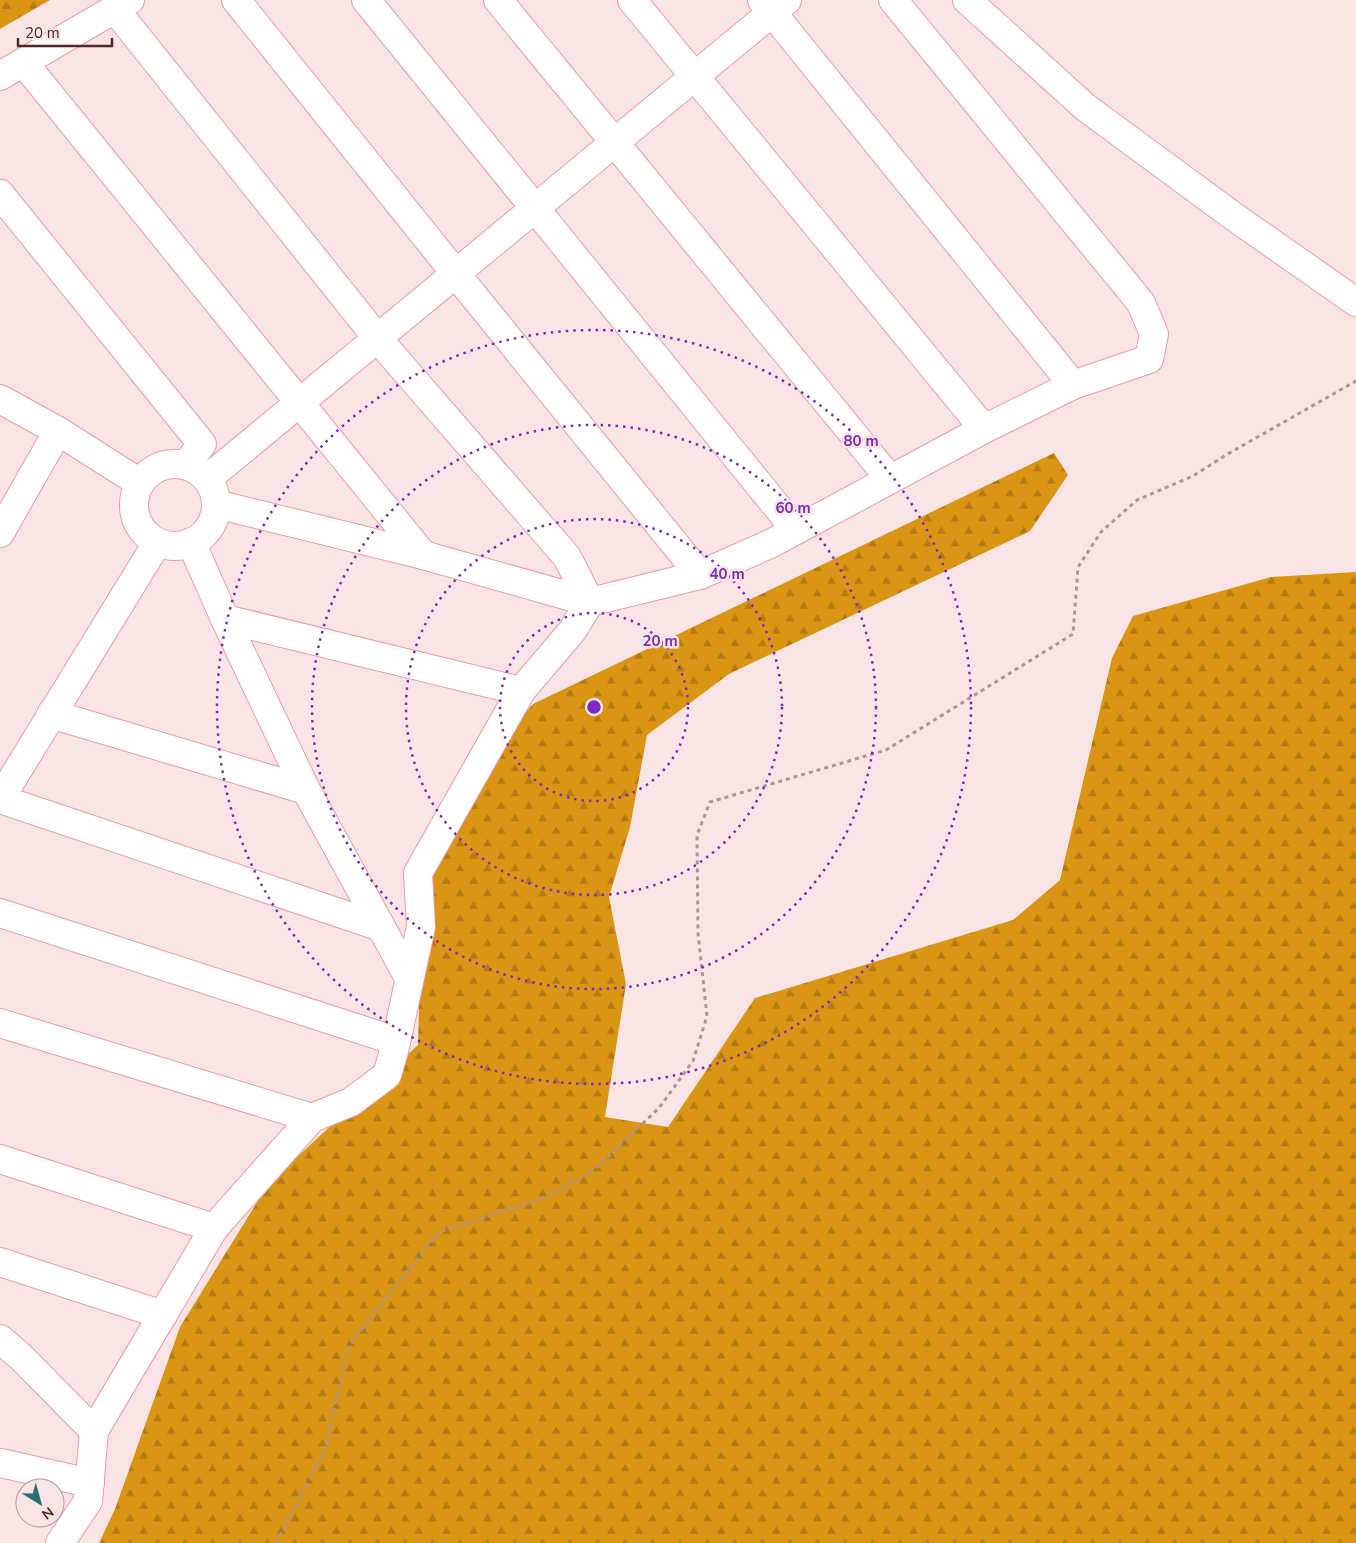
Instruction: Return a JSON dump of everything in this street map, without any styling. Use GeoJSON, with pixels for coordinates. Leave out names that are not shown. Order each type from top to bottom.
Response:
{"type":"FeatureCollection","features":[{"type":"Feature","properties":{"kind":"street"},"geometry":{"type":"LineString","coordinates":[[236,0],[700,575]]}},
{"type":"Feature","properties":{"kind":"street"},"geometry":{"type":"LineString","coordinates":[[366,0],[795,529]]}},
{"type":"Feature","properties":{"kind":"street"},"geometry":{"type":"LineString","coordinates":[[498,0],[890,479]]}},
{"type":"Feature","properties":{"kind":"street"},"geometry":{"type":"LineString","coordinates":[[632,0],[984,429]]}},
{"type":"Feature","properties":{"kind":"street"},"geometry":{"type":"LineString","coordinates":[[0,194],[202,444],[203,483],[214,517],[208,529],[198,539],[185,545],[171,546],[157,542],[145,534],[137,523],[133,510],[134,495],[148,473],[160,466],[173,464],[203,483],[423,556],[590,602],[700,575],[772,543],[984,429],[1073,386],[1149,359],[1154,334],[1141,303],[893,0]]}},
{"type":"Feature","properties":{"kind":"street"},"geometry":{"type":"LineString","coordinates":[[967,0],[1085,107],[1233,216],[1356,302]]}},
{"type":"Feature","properties":{"kind":"street"},"geometry":{"type":"LineString","coordinates":[[0,76],[122,4],[378,339],[567,557],[590,602]]}},
{"type":"Feature","properties":{"kind":"street"},"geometry":{"type":"LineString","coordinates":[[203,483],[695,77],[774,4],[1073,386]]}},
{"type":"Feature","properties":{"kind":"street"},"geometry":{"type":"LineString","coordinates":[[24,63],[423,556]]}},
{"type":"Feature","properties":{"kind":"street"},"geometry":{"type":"LineString","coordinates":[[0,399],[58,431],[140,483]]}},
{"type":"Feature","properties":{"kind":"street"},"geometry":{"type":"LineString","coordinates":[[0,534],[58,431]]}},
{"type":"Feature","properties":{"kind":"street"},"geometry":{"type":"LineString","coordinates":[[157,542],[0,799],[381,927]]}},
{"type":"Feature","properties":{"kind":"street"},"geometry":{"type":"LineString","coordinates":[[191,542],[225,619],[306,790],[409,978]]}},
{"type":"Feature","properties":{"kind":"street"},"geometry":{"type":"LineString","coordinates":[[60,1543],[88,1502],[94,1431],[214,1228],[312,1118],[351,1102],[387,1075],[421,927],[418,873],[521,691],[572,631],[590,602]]}},
{"type":"Feature","properties":{"kind":"street"},"geometry":{"type":"LineString","coordinates":[[225,619],[521,691]]}},
{"type":"Feature","properties":{"kind":"street"},"geometry":{"type":"LineString","coordinates":[[52,714],[306,790]]}},
{"type":"Feature","properties":{"kind":"street"},"geometry":{"type":"LineString","coordinates":[[0,913],[396,1041]]}},
{"type":"Feature","properties":{"kind":"street"},"geometry":{"type":"LineString","coordinates":[[0,1023],[312,1118]]}},
{"type":"Feature","properties":{"kind":"street"},"geometry":{"type":"LineString","coordinates":[[0,1159],[214,1228]]}},
{"type":"Feature","properties":{"kind":"street"},"geometry":{"type":"LineString","coordinates":[[0,1262],[163,1315]]}},
{"type":"Feature","properties":{"kind":"street"},"geometry":{"type":"LineString","coordinates":[[0,1339],[10,1355],[94,1431]]}},
{"type":"Feature","properties":{"kind":"street"},"geometry":{"type":"LineString","coordinates":[[0,1463],[90,1483]]}},
{"type":"Feature","properties":{"kind":"path"},"geometry":{"type":"LineString","coordinates":[[276,1543],[325,1449],[349,1345],[439,1232],[547,1197],[594,1170],[659,1108],[693,1061],[707,1016],[698,933],[696,835],[710,802],[886,750],[1072,634],[1078,567],[1101,532],[1137,500],[1193,476],[1226,455],[1356,381]]}},
{"type":"Feature","properties":{"kind":"green space"},"geometry":{"type":"Polygon","coordinates":[[[0,0],[50,0],[0,29],[0,0]]]}},
{"type":"Feature","properties":{"kind":"green space"},"geometry":{"type":"Polygon","coordinates":[[[1054,453],[1068,475],[1030,531],[729,674],[647,735],[630,827],[609,897],[626,984],[605,1117],[668,1127],[755,998],[1013,920],[1060,880],[1112,658],[1133,616],[1271,577],[1356,572],[1356,1543],[99,1543],[115,1509],[180,1327],[269,1183],[418,1045],[421,927],[436,815],[533,704],[1054,453]]]}}]}
